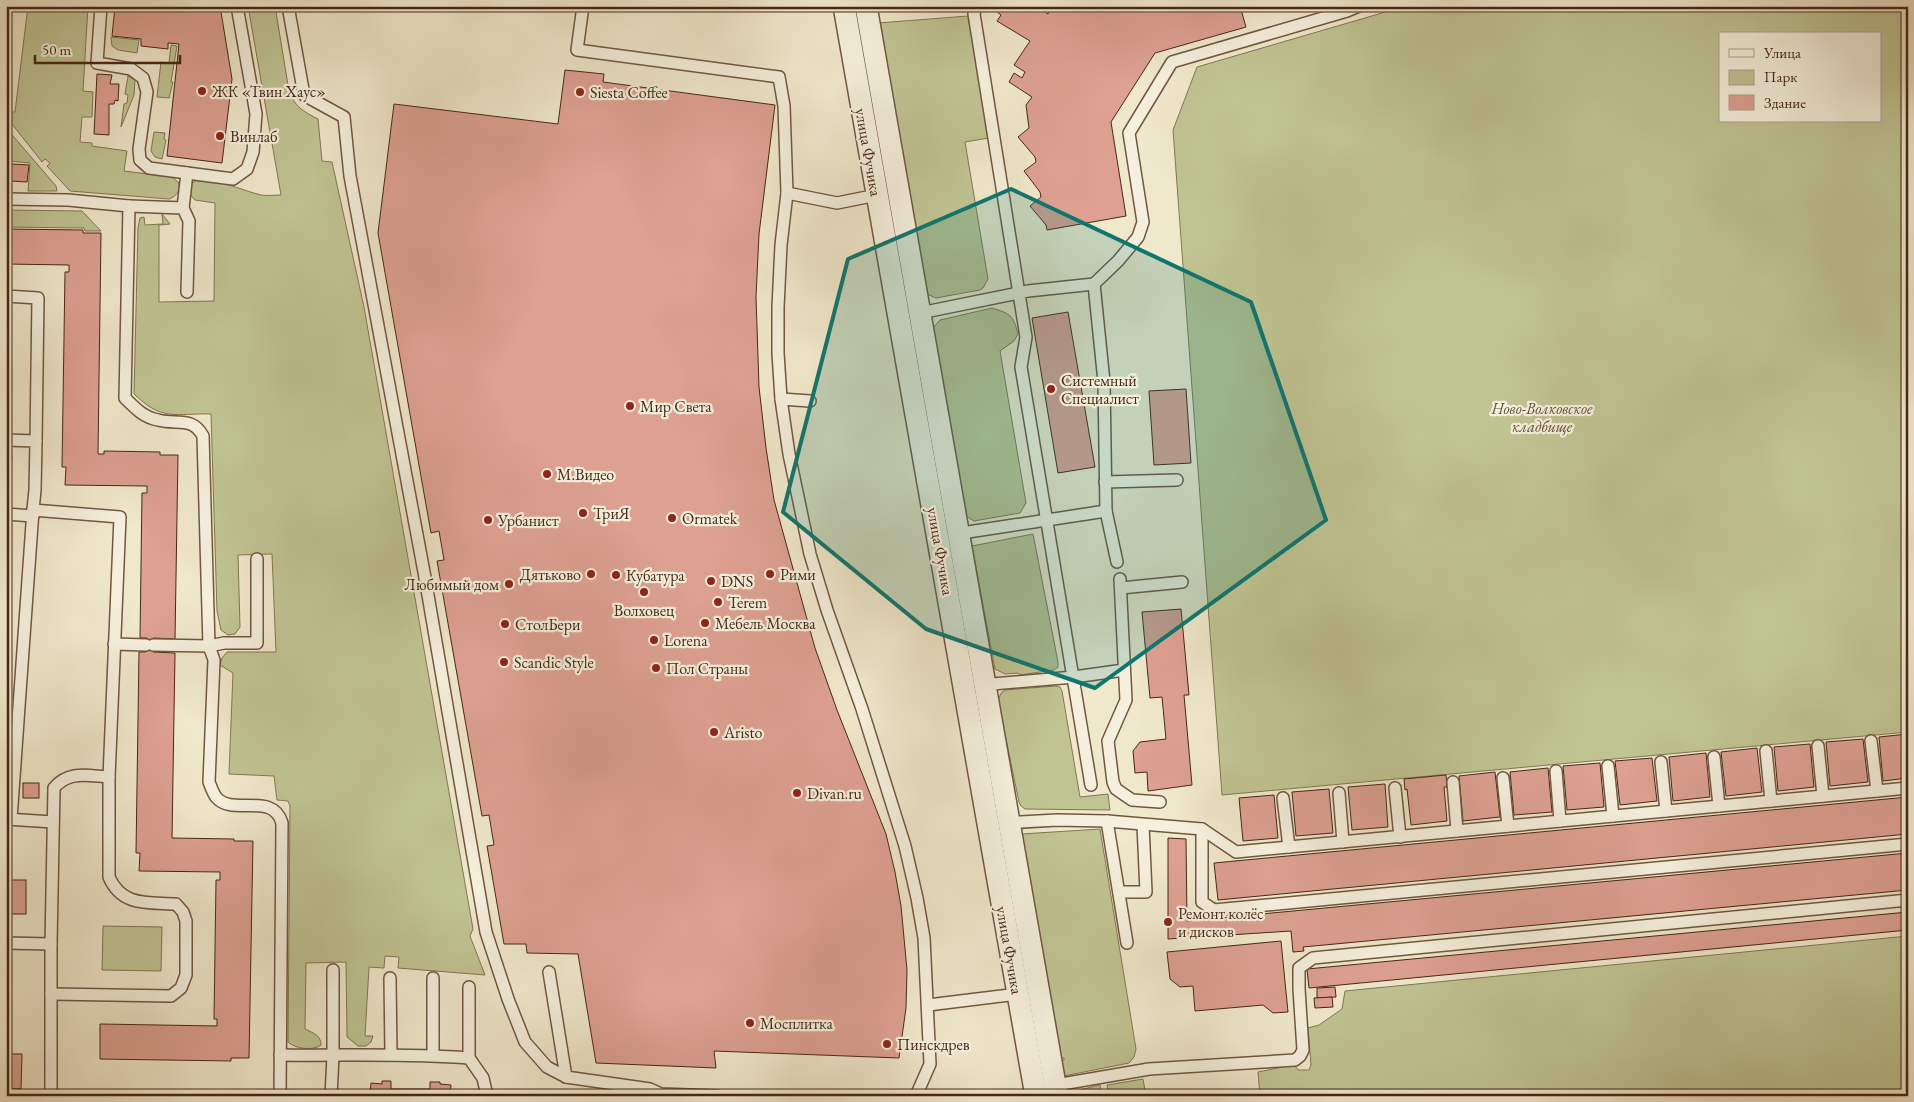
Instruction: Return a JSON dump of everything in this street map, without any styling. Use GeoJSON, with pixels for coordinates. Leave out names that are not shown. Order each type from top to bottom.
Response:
{"type":"FeatureCollection","features":[{"type":"Feature","properties":{"kind":"street","name":"улица Фучика"},"geometry":{"type":"LineString","coordinates":[[844,6],[898,317],[949,535]]}},
{"type":"Feature","properties":{"kind":"street","name":"улица Фучика"},"geometry":{"type":"LineString","coordinates":[[866,6],[920,312],[949,535],[975,686],[989,826],[1036,1096]]}},
{"type":"Feature","properties":{"kind":"street","name":"улица Фучика"},"geometry":{"type":"LineString","coordinates":[[975,686],[1010,822],[1056,1090]]}},
{"type":"Feature","properties":{"kind":"lane"},"geometry":{"type":"LineString","coordinates":[[101,6],[97,63],[131,69],[143,78],[147,92],[139,149],[140,160],[149,168],[233,179],[247,169],[253,152],[256,114],[237,6]]}},
{"type":"Feature","properties":{"kind":"lane"},"geometry":{"type":"LineString","coordinates":[[288,6],[304,95],[344,117],[350,176],[424,572],[486,932],[508,999],[525,1042],[547,1067],[566,1077],[650,1089],[661,1095],[718,1096]]}},
{"type":"Feature","properties":{"kind":"lane"},"geometry":{"type":"LineString","coordinates":[[583,6],[577,50],[779,77],[784,106],[787,193],[781,245],[778,307],[781,400],[789,454],[810,554],[827,610],[862,708],[905,846],[917,898],[924,938],[930,1064],[916,1096]]}},
{"type":"Feature","properties":{"kind":"lane"},"geometry":{"type":"LineString","coordinates":[[976,6],[974,14],[1026,337],[1021,367],[1091,785]]}},
{"type":"Feature","properties":{"kind":"lane"},"geometry":{"type":"LineString","coordinates":[[898,317],[1018,294],[1094,284],[1118,261],[1138,237],[1143,222],[1130,134],[1172,62],[1359,6]]}},
{"type":"Feature","properties":{"kind":"lane"},"geometry":{"type":"LineString","coordinates":[[187,173],[183,208],[189,221],[187,292]]}},
{"type":"Feature","properties":{"kind":"lane"},"geometry":{"type":"LineString","coordinates":[[787,193],[837,203],[877,195]]}},
{"type":"Feature","properties":{"kind":"lane"},"geometry":{"type":"LineString","coordinates":[[6,199],[68,200],[129,206],[183,208]]}},
{"type":"Feature","properties":{"kind":"lane"},"geometry":{"type":"LineString","coordinates":[[129,206],[125,398],[140,413],[158,420],[192,423],[199,428],[203,436],[209,646],[214,660],[209,782],[216,798],[225,804],[272,808],[279,814],[282,823],[280,1096]]}},
{"type":"Feature","properties":{"kind":"lane"},"geometry":{"type":"LineString","coordinates":[[1094,284],[1104,382],[1106,511],[1117,562]]}},
{"type":"Feature","properties":{"kind":"lane"},"geometry":{"type":"LineString","coordinates":[[6,296],[38,298],[36,490],[9,819],[53,822]]}},
{"type":"Feature","properties":{"kind":"lane"},"geometry":{"type":"LineString","coordinates":[[781,400],[810,401]]}},
{"type":"Feature","properties":{"kind":"lane"},"geometry":{"type":"LineString","coordinates":[[6,440],[36,441]]}},
{"type":"Feature","properties":{"kind":"lane"},"geometry":{"type":"LineString","coordinates":[[1105,482],[1177,480]]}},
{"type":"Feature","properties":{"kind":"lane"},"geometry":{"type":"LineString","coordinates":[[949,535],[1106,511]]}},
{"type":"Feature","properties":{"kind":"lane"},"geometry":{"type":"LineString","coordinates":[[6,514],[33,513],[120,517],[109,777],[109,877],[122,896],[131,900],[176,904],[183,912],[186,921],[186,975],[181,988],[171,996],[51,994]]}},
{"type":"Feature","properties":{"kind":"lane"},"geometry":{"type":"LineString","coordinates":[[114,644],[209,646],[224,643],[257,644],[257,559]]}},
{"type":"Feature","properties":{"kind":"lane"},"geometry":{"type":"LineString","coordinates":[[1160,802],[1132,800],[1116,789],[1112,782],[1108,741],[1126,700],[1120,584],[1182,582]]}},
{"type":"Feature","properties":{"kind":"lane"},"geometry":{"type":"LineString","coordinates":[[975,686],[1074,677],[1124,670]]}},
{"type":"Feature","properties":{"kind":"lane"},"geometry":{"type":"LineString","coordinates":[[1871,742],[1877,791]]}},
{"type":"Feature","properties":{"kind":"lane"},"geometry":{"type":"LineString","coordinates":[[1818,746],[1823,796]]}},
{"type":"Feature","properties":{"kind":"lane"},"geometry":{"type":"LineString","coordinates":[[1766,751],[1771,802]]}},
{"type":"Feature","properties":{"kind":"lane"},"geometry":{"type":"LineString","coordinates":[[1714,757],[1719,806]]}},
{"type":"Feature","properties":{"kind":"lane"},"geometry":{"type":"LineString","coordinates":[[1661,762],[1666,811]]}},
{"type":"Feature","properties":{"kind":"lane"},"geometry":{"type":"LineString","coordinates":[[1608,766],[1613,816]]}},
{"type":"Feature","properties":{"kind":"lane"},"geometry":{"type":"LineString","coordinates":[[1556,771],[1560,821]]}},
{"type":"Feature","properties":{"kind":"lane"},"geometry":{"type":"LineString","coordinates":[[51,1096],[54,788],[61,779],[73,775],[109,777]]}},
{"type":"Feature","properties":{"kind":"lane"},"geometry":{"type":"LineString","coordinates":[[1503,778],[1508,826]]}},
{"type":"Feature","properties":{"kind":"lane"},"geometry":{"type":"LineString","coordinates":[[1453,782],[1457,831]]}},
{"type":"Feature","properties":{"kind":"lane"},"geometry":{"type":"LineString","coordinates":[[1396,788],[1400,836]]}},
{"type":"Feature","properties":{"kind":"lane"},"geometry":{"type":"LineString","coordinates":[[989,826],[1010,822],[1057,820],[1106,821],[1202,829],[1236,852],[1908,788]]}},
{"type":"Feature","properties":{"kind":"lane"},"geometry":{"type":"LineString","coordinates":[[1338,793],[1343,842]]}},
{"type":"Feature","properties":{"kind":"lane"},"geometry":{"type":"LineString","coordinates":[[1283,798],[1288,847]]}},
{"type":"Feature","properties":{"kind":"lane"},"geometry":{"type":"LineString","coordinates":[[1106,821],[1127,943]]}},
{"type":"Feature","properties":{"kind":"lane"},"geometry":{"type":"LineString","coordinates":[[1119,892],[1146,892],[1143,825]]}},
{"type":"Feature","properties":{"kind":"lane"},"geometry":{"type":"LineString","coordinates":[[1202,829],[1202,902],[1214,910],[1908,844]]}},
{"type":"Feature","properties":{"kind":"lane"},"geometry":{"type":"LineString","coordinates":[[1056,1090],[1149,1069],[1294,1060],[1300,1056],[1303,1050],[1299,968],[1313,958],[1908,900]]}},
{"type":"Feature","properties":{"kind":"lane"},"geometry":{"type":"LineString","coordinates":[[6,943],[51,944]]}},
{"type":"Feature","properties":{"kind":"lane"},"geometry":{"type":"LineString","coordinates":[[331,1096],[333,970]]}},
{"type":"Feature","properties":{"kind":"lane"},"geometry":{"type":"LineString","coordinates":[[548,972],[566,1077]]}},
{"type":"Feature","properties":{"kind":"lane"},"geometry":{"type":"LineString","coordinates":[[390,978],[391,1054]]}},
{"type":"Feature","properties":{"kind":"lane"},"geometry":{"type":"LineString","coordinates":[[433,978],[433,1055]]}},
{"type":"Feature","properties":{"kind":"lane"},"geometry":{"type":"LineString","coordinates":[[469,987],[469,1058],[482,1078],[487,1096]]}},
{"type":"Feature","properties":{"kind":"lane"},"geometry":{"type":"LineString","coordinates":[[928,1005],[1018,994]]}},
{"type":"Feature","properties":{"kind":"lane"},"geometry":{"type":"LineString","coordinates":[[280,1055],[391,1054],[469,1058]]}},
{"type":"Feature","properties":{"kind":"highlighted area"},"geometry":{"type":"Polygon","coordinates":[[[1011,189],[1251,302],[1326,520],[1095,688],[926,629],[783,512],[848,259],[1011,189]]]}},
{"type":"Feature","properties":{"kind":"green space"},"geometry":{"type":"Polygon","coordinates":[[[28,6],[88,6],[83,91],[93,92],[92,117],[82,117],[80,142],[92,143],[92,146],[127,151],[124,171],[172,177],[179,183],[176,195],[169,199],[70,191],[47,166],[50,163],[45,159],[42,162],[12,124],[12,112],[15,112],[28,6]]]}},
{"type":"Feature","properties":{"kind":"green space"},"geometry":{"type":"Polygon","coordinates":[[[248,6],[275,6],[289,91],[300,108],[318,119],[322,161],[332,162],[364,307],[473,929],[470,936],[485,975],[398,968],[399,957],[385,956],[384,968],[369,967],[365,1036],[373,1036],[371,1042],[366,1046],[358,1046],[347,1037],[346,962],[306,963],[305,1029],[318,1037],[321,1045],[314,1048],[304,1048],[288,1042],[290,806],[288,801],[277,800],[274,776],[229,774],[233,673],[220,665],[222,658],[227,652],[276,652],[272,554],[238,555],[240,627],[235,634],[228,635],[221,630],[217,611],[211,414],[178,415],[162,412],[153,409],[134,394],[138,227],[140,218],[144,217],[145,225],[163,224],[162,214],[170,224],[159,225],[159,302],[214,301],[215,203],[195,200],[190,195],[192,184],[195,181],[209,180],[261,195],[281,195],[248,6]]]}},
{"type":"Feature","properties":{"kind":"green space","name":"Ново-Волковское кладбище"},"geometry":{"type":"Polygon","coordinates":[[[1406,6],[1908,6],[1908,732],[1222,795],[1173,130],[1197,67],[1406,6]]]}},
{"type":"Feature","properties":{"kind":"green space"},"geometry":{"type":"Polygon","coordinates":[[[968,16],[989,138],[965,142],[988,279],[980,290],[936,298],[927,294],[878,23],[968,16]]]}},
{"type":"Feature","properties":{"kind":"green space"},"geometry":{"type":"Polygon","coordinates":[[[111,37],[139,40],[137,53],[118,50],[112,46],[111,37]]]}},
{"type":"Feature","properties":{"kind":"green space"},"geometry":{"type":"Polygon","coordinates":[[[171,45],[177,46],[171,82],[173,82],[169,98],[157,97],[161,62],[169,63],[171,45]]]}},
{"type":"Feature","properties":{"kind":"green space"},"geometry":{"type":"Polygon","coordinates":[[[128,76],[135,80],[134,95],[121,127],[124,104],[127,103],[128,95],[125,94],[128,76]]]}},
{"type":"Feature","properties":{"kind":"green space"},"geometry":{"type":"Polygon","coordinates":[[[6,120],[7,129],[56,186],[57,191],[28,191],[30,163],[9,161],[6,190],[6,120]]]}},
{"type":"Feature","properties":{"kind":"green space"},"geometry":{"type":"Polygon","coordinates":[[[154,132],[165,133],[164,139],[166,140],[162,159],[155,157],[151,151],[154,132]]]}},
{"type":"Feature","properties":{"kind":"green space"},"geometry":{"type":"Polygon","coordinates":[[[6,210],[82,211],[101,231],[85,231],[84,228],[6,227],[6,210]]]}},
{"type":"Feature","properties":{"kind":"green space"},"geometry":{"type":"Polygon","coordinates":[[[992,308],[1010,316],[1018,334],[1014,341],[1000,351],[1026,503],[1020,513],[974,521],[966,516],[932,329],[940,320],[992,308]]]}},
{"type":"Feature","properties":{"kind":"green space"},"geometry":{"type":"Polygon","coordinates":[[[1033,534],[1058,667],[1054,670],[1020,675],[1018,673],[1005,674],[995,669],[972,546],[1033,534]]]}},
{"type":"Feature","properties":{"kind":"green space"},"geometry":{"type":"Polygon","coordinates":[[[1060,687],[1062,691],[1080,797],[1108,794],[1110,810],[1025,809],[1019,802],[998,701],[1001,693],[1005,690],[1060,687]]]}},
{"type":"Feature","properties":{"kind":"green space"},"geometry":{"type":"Polygon","coordinates":[[[1100,829],[1136,1049],[1134,1057],[1129,1063],[1064,1076],[1061,1061],[1064,1058],[1061,1058],[1021,834],[1100,829]]]}},
{"type":"Feature","properties":{"kind":"green space"},"geometry":{"type":"Polygon","coordinates":[[[103,926],[162,927],[161,971],[102,970],[103,926]]]}},
{"type":"Feature","properties":{"kind":"green space"},"geometry":{"type":"Polygon","coordinates":[[[1908,936],[1908,1096],[1260,1096],[1258,1072],[1293,1065],[1299,1070],[1309,1070],[1311,1065],[1308,1028],[1319,1025],[1342,1009],[1345,991],[1908,936]]]}},
{"type":"Feature","properties":{"kind":"green space"},"geometry":{"type":"Polygon","coordinates":[[[1143,1079],[1146,1096],[1109,1096],[1107,1085],[1143,1079]]]}},
{"type":"Feature","properties":{"kind":"green space"},"geometry":{"type":"Polygon","coordinates":[[[1100,1085],[1102,1096],[1067,1096],[1067,1093],[1100,1085]]]}},
{"type":"Feature","properties":{"kind":"building","name":"ЖК «Твин Хаус»"},"geometry":{"type":"Polygon","coordinates":[[[115,6],[220,6],[232,79],[222,163],[167,156],[179,44],[168,43],[168,49],[141,46],[141,39],[112,36],[115,6]]]}},
{"type":"Feature","properties":{"kind":"building"},"geometry":{"type":"Polygon","coordinates":[[[1000,6],[1036,6],[1048,14],[1053,6],[1240,6],[1246,27],[1155,53],[1111,122],[1126,216],[1047,230],[1046,225],[1030,206],[1041,197],[1040,192],[1024,171],[1036,162],[1035,157],[1018,137],[1029,128],[1026,105],[1032,97],[1009,82],[1014,73],[1022,78],[1025,72],[1014,65],[1030,41],[997,21],[1001,15],[997,12],[1000,6]]]}},
{"type":"Feature","properties":{"kind":"building","name":"Кубатура"},"geometry":{"type":"Polygon","coordinates":[[[565,70],[604,74],[603,82],[775,105],[759,234],[756,297],[759,387],[766,448],[774,500],[815,648],[837,710],[886,834],[895,872],[901,906],[907,970],[906,1008],[899,1058],[714,1051],[716,1068],[596,1063],[578,954],[527,953],[526,944],[504,944],[487,846],[494,845],[489,815],[482,816],[437,561],[444,560],[439,531],[431,533],[378,233],[394,104],[558,124],[565,70]]]}},
{"type":"Feature","properties":{"kind":"building"},"geometry":{"type":"Polygon","coordinates":[[[97,74],[112,75],[110,84],[119,84],[118,101],[115,100],[114,104],[109,104],[109,135],[94,134],[97,74]]]}},
{"type":"Feature","properties":{"kind":"building"},"geometry":{"type":"Polygon","coordinates":[[[12,164],[29,165],[27,182],[10,181],[12,164]]]}},
{"type":"Feature","properties":{"kind":"building"},"geometry":{"type":"Polygon","coordinates":[[[6,229],[83,230],[83,233],[101,233],[98,454],[104,454],[104,451],[160,452],[160,455],[178,455],[175,639],[153,638],[153,652],[175,653],[172,838],[253,841],[249,1058],[231,1058],[231,1061],[100,1059],[100,1024],[217,1026],[217,1019],[214,1019],[216,880],[220,880],[220,872],[139,871],[140,853],[136,853],[139,652],[146,652],[147,638],[140,638],[142,493],[147,493],[147,486],[65,485],[66,467],[62,467],[65,272],[69,272],[69,265],[6,264],[6,229]]]}},
{"type":"Feature","properties":{"kind":"building"},"geometry":{"type":"Polygon","coordinates":[[[1068,312],[1095,467],[1058,473],[1032,318],[1068,312]]]}},
{"type":"Feature","properties":{"kind":"building"},"geometry":{"type":"Polygon","coordinates":[[[1186,389],[1191,463],[1154,465],[1149,391],[1186,389]]]}},
{"type":"Feature","properties":{"kind":"building"},"geometry":{"type":"Polygon","coordinates":[[[6,455],[12,455],[11,474],[6,474],[6,455]]]}},
{"type":"Feature","properties":{"kind":"building"},"geometry":{"type":"Polygon","coordinates":[[[1181,609],[1189,695],[1184,695],[1192,785],[1148,791],[1147,772],[1135,773],[1133,751],[1140,742],[1166,739],[1162,697],[1150,698],[1142,612],[1181,609]]]}},
{"type":"Feature","properties":{"kind":"building"},"geometry":{"type":"Polygon","coordinates":[[[1908,734],[1908,778],[1883,781],[1879,737],[1908,734]]]}},
{"type":"Feature","properties":{"kind":"building"},"geometry":{"type":"Polygon","coordinates":[[[1863,739],[1868,782],[1830,786],[1826,742],[1863,739]]]}},
{"type":"Feature","properties":{"kind":"building"},"geometry":{"type":"Polygon","coordinates":[[[1810,744],[1814,787],[1778,791],[1774,747],[1810,744]]]}},
{"type":"Feature","properties":{"kind":"building"},"geometry":{"type":"Polygon","coordinates":[[[1757,748],[1762,792],[1726,796],[1721,752],[1757,748]]]}},
{"type":"Feature","properties":{"kind":"building"},"geometry":{"type":"Polygon","coordinates":[[[1706,753],[1710,797],[1673,801],[1669,757],[1706,753]]]}},
{"type":"Feature","properties":{"kind":"building"},"geometry":{"type":"Polygon","coordinates":[[[1652,758],[1657,801],[1620,805],[1615,761],[1652,758]]]}},
{"type":"Feature","properties":{"kind":"building"},"geometry":{"type":"Polygon","coordinates":[[[1600,763],[1604,807],[1567,810],[1563,766],[1600,763]]]}},
{"type":"Feature","properties":{"kind":"building"},"geometry":{"type":"Polygon","coordinates":[[[1548,768],[1552,812],[1514,815],[1510,772],[1548,768]]]}},
{"type":"Feature","properties":{"kind":"building"},"geometry":{"type":"Polygon","coordinates":[[[1495,772],[1500,817],[1463,821],[1459,776],[1495,772]]]}},
{"type":"Feature","properties":{"kind":"building"},"geometry":{"type":"Polygon","coordinates":[[[1446,775],[1447,787],[1444,787],[1447,821],[1411,825],[1404,779],[1446,775]]]}},
{"type":"Feature","properties":{"kind":"building"},"geometry":{"type":"Polygon","coordinates":[[[23,783],[39,783],[39,798],[23,798],[23,783]]]}},
{"type":"Feature","properties":{"kind":"building"},"geometry":{"type":"Polygon","coordinates":[[[1385,784],[1388,827],[1352,830],[1348,787],[1385,784]]]}},
{"type":"Feature","properties":{"kind":"building"},"geometry":{"type":"Polygon","coordinates":[[[1329,789],[1333,833],[1296,836],[1292,792],[1329,789]]]}},
{"type":"Feature","properties":{"kind":"building"},"geometry":{"type":"Polygon","coordinates":[[[1274,795],[1278,838],[1243,841],[1239,798],[1274,795]]]}},
{"type":"Feature","properties":{"kind":"building"},"geometry":{"type":"Polygon","coordinates":[[[1908,797],[1908,834],[1218,900],[1214,863],[1908,797]]]}},
{"type":"Feature","properties":{"kind":"building"},"geometry":{"type":"Polygon","coordinates":[[[1168,838],[1186,839],[1187,921],[1908,853],[1908,890],[1303,947],[1304,951],[1293,952],[1291,931],[1168,939],[1168,838]]]}},
{"type":"Feature","properties":{"kind":"building"},"geometry":{"type":"Polygon","coordinates":[[[6,880],[26,880],[26,914],[6,914],[6,880]]]}},
{"type":"Feature","properties":{"kind":"building"},"geometry":{"type":"Polygon","coordinates":[[[1908,912],[1908,930],[1309,988],[1307,969],[1908,912]]]}},
{"type":"Feature","properties":{"kind":"building"},"geometry":{"type":"Polygon","coordinates":[[[1281,941],[1288,1012],[1273,1013],[1263,1005],[1195,1011],[1193,986],[1180,987],[1170,979],[1167,952],[1281,941]]]}},
{"type":"Feature","properties":{"kind":"building"},"geometry":{"type":"Polygon","coordinates":[[[1335,987],[1336,997],[1317,998],[1317,988],[1335,987]]]}},
{"type":"Feature","properties":{"kind":"building"},"geometry":{"type":"Polygon","coordinates":[[[1332,997],[1333,1007],[1315,1008],[1314,998],[1332,997]]]}},
{"type":"Feature","properties":{"kind":"building"},"geometry":{"type":"Polygon","coordinates":[[[6,1054],[22,1054],[21,1089],[6,1088],[6,1054]]]}},
{"type":"Feature","properties":{"kind":"building"},"geometry":{"type":"Polygon","coordinates":[[[382,1081],[391,1081],[391,1089],[430,1089],[430,1082],[440,1082],[440,1084],[451,1085],[450,1096],[364,1096],[364,1094],[370,1094],[371,1083],[382,1084],[382,1081]]]}},
{"type":"Feature","properties":{"kind":"place","name":"ЖК «Твин Хаус»"},"geometry":{"type":"Point","coordinates":[202,91]}},
{"type":"Feature","properties":{"kind":"place","name":"Siesta Coffee"},"geometry":{"type":"Point","coordinates":[580,92]}},
{"type":"Feature","properties":{"kind":"place","name":"Винлаб"},"geometry":{"type":"Point","coordinates":[220,136]}},
{"type":"Feature","properties":{"kind":"place","name":"Системный Специалист"},"geometry":{"type":"Point","coordinates":[1051,389]}},
{"type":"Feature","properties":{"kind":"place","name":"Мир Света"},"geometry":{"type":"Point","coordinates":[630,406]}},
{"type":"Feature","properties":{"kind":"place","name":"М.Видео"},"geometry":{"type":"Point","coordinates":[547,474]}},
{"type":"Feature","properties":{"kind":"place","name":"ТриЯ"},"geometry":{"type":"Point","coordinates":[583,513]}},
{"type":"Feature","properties":{"kind":"place","name":"Ormatek"},"geometry":{"type":"Point","coordinates":[672,518]}},
{"type":"Feature","properties":{"kind":"place","name":"Урбанист"},"geometry":{"type":"Point","coordinates":[488,520]}},
{"type":"Feature","properties":{"kind":"place","name":"Дятьково"},"geometry":{"type":"Point","coordinates":[591,574]}},
{"type":"Feature","properties":{"kind":"place","name":"Рими"},"geometry":{"type":"Point","coordinates":[770,574]}},
{"type":"Feature","properties":{"kind":"place","name":"Кубатура"},"geometry":{"type":"Point","coordinates":[616,575]}},
{"type":"Feature","properties":{"kind":"place","name":"DNS"},"geometry":{"type":"Point","coordinates":[711,581]}},
{"type":"Feature","properties":{"kind":"place","name":"Любимый дом"},"geometry":{"type":"Point","coordinates":[509,584]}},
{"type":"Feature","properties":{"kind":"place","name":"Волховец"},"geometry":{"type":"Point","coordinates":[644,592]}},
{"type":"Feature","properties":{"kind":"place","name":"Terem"},"geometry":{"type":"Point","coordinates":[718,602]}},
{"type":"Feature","properties":{"kind":"place","name":"Мебель Москва"},"geometry":{"type":"Point","coordinates":[705,623]}},
{"type":"Feature","properties":{"kind":"place","name":"СтолБери"},"geometry":{"type":"Point","coordinates":[505,624]}},
{"type":"Feature","properties":{"kind":"place","name":"Lorena"},"geometry":{"type":"Point","coordinates":[654,640]}},
{"type":"Feature","properties":{"kind":"place","name":"Scandic Style"},"geometry":{"type":"Point","coordinates":[504,662]}},
{"type":"Feature","properties":{"kind":"place","name":"Пол Страны"},"geometry":{"type":"Point","coordinates":[656,668]}},
{"type":"Feature","properties":{"kind":"place","name":"Aristo"},"geometry":{"type":"Point","coordinates":[714,732]}},
{"type":"Feature","properties":{"kind":"place","name":"Divan.ru"},"geometry":{"type":"Point","coordinates":[797,793]}},
{"type":"Feature","properties":{"kind":"place","name":"Ремонт колёс и дисков"},"geometry":{"type":"Point","coordinates":[1168,922]}},
{"type":"Feature","properties":{"kind":"place","name":"Мосплитка"},"geometry":{"type":"Point","coordinates":[750,1023]}},
{"type":"Feature","properties":{"kind":"place","name":"Пинскдрев"},"geometry":{"type":"Point","coordinates":[887,1044]}}]}
